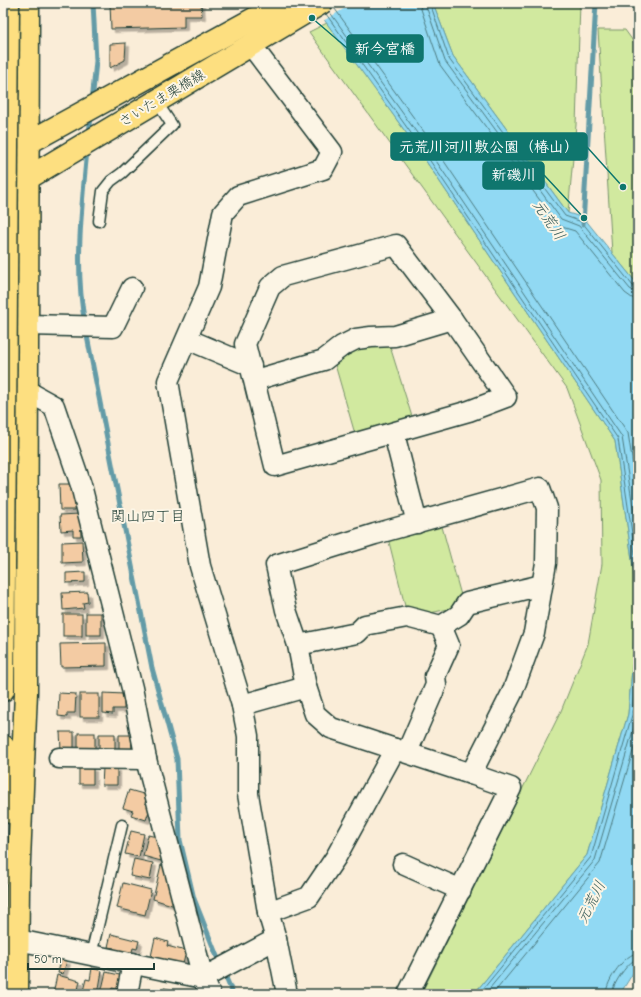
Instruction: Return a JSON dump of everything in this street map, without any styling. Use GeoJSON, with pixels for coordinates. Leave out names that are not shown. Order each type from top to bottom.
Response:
{"type":"FeatureCollection","features":[{"type":"Feature","properties":{"kind":"main road"},"geometry":{"type":"LineString","coordinates":[[3,690],[8,3]]}},
{"type":"Feature","properties":{"kind":"main road"},"geometry":{"type":"LineString","coordinates":[[17,994],[18,884],[26,692],[28,3]]}},
{"type":"Feature","properties":{"kind":"main road","name":"さいたま栗橋線"},"geometry":{"type":"LineString","coordinates":[[3,156],[289,11],[322,3]]}},
{"type":"Feature","properties":{"kind":"main road","name":"さいたま栗橋線"},"geometry":{"type":"LineString","coordinates":[[3,193],[250,45],[289,11]]}},
{"type":"Feature","properties":{"kind":"main road"},"geometry":{"type":"LineString","coordinates":[[3,746],[18,884]]}},
{"type":"Feature","properties":{"kind":"street"},"geometry":{"type":"LineString","coordinates":[[250,45],[332,152],[323,169],[238,196],[223,213],[209,287],[168,381],[200,566],[242,705],[248,736],[248,794],[268,912],[276,939],[287,994]]}},
{"type":"Feature","properties":{"kind":"street"},"geometry":{"type":"LineString","coordinates":[[396,245],[452,319],[506,397],[469,411],[394,434],[275,466],[245,344],[270,287],[283,276],[396,245]]}},
{"type":"Feature","properties":{"kind":"street"},"geometry":{"type":"LineString","coordinates":[[27,325],[113,327],[132,288]]}},
{"type":"Feature","properties":{"kind":"street"},"geometry":{"type":"LineString","coordinates":[[187,339],[253,373],[324,360],[342,346],[356,340],[371,337],[395,336],[452,319]]}},
{"type":"Feature","properties":{"kind":"street"},"geometry":{"type":"LineString","coordinates":[[27,391],[54,406],[82,485],[132,688],[146,759],[207,986]]}},
{"type":"Feature","properties":{"kind":"street"},"geometry":{"type":"LineString","coordinates":[[394,434],[417,523]]}},
{"type":"Feature","properties":{"kind":"street"},"geometry":{"type":"LineString","coordinates":[[408,994],[511,788],[331,728],[315,714],[306,687],[298,646],[286,610],[276,565],[540,488],[547,508],[546,563],[534,633],[512,694],[470,774]]}},
{"type":"Feature","properties":{"kind":"street"},"geometry":{"type":"LineString","coordinates":[[298,646],[357,633],[365,626],[407,617],[441,626],[459,615],[467,603],[542,585]]}},
{"type":"Feature","properties":{"kind":"street"},"geometry":{"type":"LineString","coordinates":[[268,912],[309,897],[336,857],[401,751],[436,685],[435,676],[449,645],[441,626]]}},
{"type":"Feature","properties":{"kind":"street"},"geometry":{"type":"LineString","coordinates":[[242,705],[306,687]]}},
{"type":"Feature","properties":{"kind":"street"},"geometry":{"type":"LineString","coordinates":[[59,758],[146,759]]}},
{"type":"Feature","properties":{"kind":"street"},"geometry":{"type":"LineString","coordinates":[[402,864],[461,890]]}},
{"type":"Feature","properties":{"kind":"street"},"geometry":{"type":"LineString","coordinates":[[207,986],[276,939]]}},
{"type":"Feature","properties":{"kind":"street"},"geometry":{"type":"LineString","coordinates":[[18,940],[133,963],[207,986]]}},
{"type":"Feature","properties":{"kind":"street"},"geometry":{"type":"LineString","coordinates":[[128,994],[133,963]]}},
{"type":"Feature","properties":{"kind":"lane"},"geometry":{"type":"LineString","coordinates":[[99,221],[104,191],[111,181],[122,173],[172,125],[156,101]]}},
{"type":"Feature","properties":{"kind":"lane"},"geometry":{"type":"LineString","coordinates":[[91,955],[122,825]]}},
{"type":"Feature","properties":{"kind":"green space"},"geometry":{"type":"Polygon","coordinates":[[[433,3],[580,3],[576,125],[568,213],[453,56],[433,3]]]}},
{"type":"Feature","properties":{"kind":"green space"},"geometry":{"type":"Polygon","coordinates":[[[327,23],[415,145],[615,441],[638,601],[628,714],[587,855],[474,994],[421,994],[561,711],[588,644],[602,564],[601,480],[567,388],[309,32],[327,23]]]}},
{"type":"Feature","properties":{"kind":"green space"},"geometry":{"type":"Polygon","coordinates":[[[598,30],[625,30],[638,48],[638,285],[612,253],[598,30]]]}},
{"type":"Feature","properties":{"kind":"green space"},"geometry":{"type":"Polygon","coordinates":[[[388,340],[413,420],[355,434],[334,361],[344,352],[388,340]]]}},
{"type":"Feature","properties":{"kind":"green space"},"geometry":{"type":"Polygon","coordinates":[[[441,523],[462,599],[453,608],[421,615],[406,610],[388,538],[441,523]]]}},
{"type":"Feature","properties":{"kind":"water","name":"元荒川"},"geometry":{"type":"Polygon","coordinates":[[[312,3],[433,3],[453,56],[568,213],[584,218],[638,285],[638,601],[615,441],[415,145],[312,3]]]}},
{"type":"Feature","properties":{"kind":"water","name":"元荒川"},"geometry":{"type":"Polygon","coordinates":[[[638,601],[638,965],[620,994],[474,994],[587,855],[628,714],[638,601]]]}},
{"type":"Feature","properties":{"kind":"pier"},"geometry":{"type":"Polygon","coordinates":[[[310,3],[354,3],[323,21],[310,3]]]}},
{"type":"Feature","properties":{"kind":"building"},"geometry":{"type":"Polygon","coordinates":[[[110,3],[201,3],[202,16],[184,16],[184,27],[111,29],[110,3]]]}},
{"type":"Feature","properties":{"kind":"building"},"geometry":{"type":"Polygon","coordinates":[[[126,43],[125,60],[110,68],[110,44],[126,43]]]}},
{"type":"Feature","properties":{"kind":"building"},"geometry":{"type":"Polygon","coordinates":[[[59,484],[75,484],[75,510],[60,510],[59,484]]]}},
{"type":"Feature","properties":{"kind":"building"},"geometry":{"type":"Polygon","coordinates":[[[80,514],[81,536],[73,536],[73,530],[61,531],[60,515],[80,514]]]}},
{"type":"Feature","properties":{"kind":"building"},"geometry":{"type":"Polygon","coordinates":[[[82,541],[83,562],[62,563],[62,542],[82,541]]]}},
{"type":"Feature","properties":{"kind":"building"},"geometry":{"type":"Polygon","coordinates":[[[85,572],[85,582],[66,583],[66,573],[85,572]]]}},
{"type":"Feature","properties":{"kind":"building"},"geometry":{"type":"Polygon","coordinates":[[[87,592],[88,602],[83,603],[84,608],[63,610],[62,593],[87,592]]]}},
{"type":"Feature","properties":{"kind":"building"},"geometry":{"type":"Polygon","coordinates":[[[86,613],[101,613],[101,635],[86,635],[86,613]]]}},
{"type":"Feature","properties":{"kind":"building"},"geometry":{"type":"Polygon","coordinates":[[[63,614],[82,614],[82,636],[63,636],[63,614]]]}},
{"type":"Feature","properties":{"kind":"building"},"geometry":{"type":"Polygon","coordinates":[[[106,643],[106,666],[61,667],[60,644],[106,643]]]}},
{"type":"Feature","properties":{"kind":"building"},"geometry":{"type":"Polygon","coordinates":[[[59,693],[76,694],[75,713],[67,713],[67,717],[58,716],[59,693]]]}},
{"type":"Feature","properties":{"kind":"building"},"geometry":{"type":"Polygon","coordinates":[[[103,693],[124,694],[124,709],[113,709],[113,714],[103,713],[103,693]]]}},
{"type":"Feature","properties":{"kind":"building"},"geometry":{"type":"Polygon","coordinates":[[[80,694],[99,694],[99,717],[80,717],[80,694]]]}},
{"type":"Feature","properties":{"kind":"building"},"geometry":{"type":"Polygon","coordinates":[[[60,732],[74,732],[74,750],[61,749],[60,732]]]}},
{"type":"Feature","properties":{"kind":"building"},"geometry":{"type":"Polygon","coordinates":[[[78,733],[95,733],[95,749],[78,749],[78,733]]]}},
{"type":"Feature","properties":{"kind":"building"},"geometry":{"type":"Polygon","coordinates":[[[99,734],[115,734],[115,750],[99,749],[99,734]]]}},
{"type":"Feature","properties":{"kind":"building"},"geometry":{"type":"Polygon","coordinates":[[[119,735],[131,735],[132,750],[119,750],[119,735]]]}},
{"type":"Feature","properties":{"kind":"building"},"geometry":{"type":"Polygon","coordinates":[[[79,767],[93,768],[93,784],[79,784],[79,767]]]}},
{"type":"Feature","properties":{"kind":"building"},"geometry":{"type":"Polygon","coordinates":[[[103,768],[117,768],[117,785],[102,785],[103,768]]]}},
{"type":"Feature","properties":{"kind":"building"},"geometry":{"type":"Polygon","coordinates":[[[129,790],[147,795],[145,803],[151,805],[146,820],[131,815],[133,811],[123,808],[129,790]]]}},
{"type":"Feature","properties":{"kind":"building"},"geometry":{"type":"Polygon","coordinates":[[[131,831],[144,834],[139,857],[125,854],[131,831]]]}},
{"type":"Feature","properties":{"kind":"building"},"geometry":{"type":"Polygon","coordinates":[[[148,835],[157,837],[163,852],[161,861],[143,856],[148,835]]]}},
{"type":"Feature","properties":{"kind":"building"},"geometry":{"type":"Polygon","coordinates":[[[134,859],[153,863],[150,880],[130,876],[134,859]]]}},
{"type":"Feature","properties":{"kind":"building"},"geometry":{"type":"Polygon","coordinates":[[[161,865],[168,867],[175,906],[153,899],[161,865]]]}},
{"type":"Feature","properties":{"kind":"building"},"geometry":{"type":"Polygon","coordinates":[[[123,883],[151,890],[145,915],[117,908],[123,883]]]}},
{"type":"Feature","properties":{"kind":"building"},"geometry":{"type":"Polygon","coordinates":[[[111,934],[139,941],[137,949],[133,948],[130,959],[112,955],[114,948],[108,947],[111,934]]]}},
{"type":"Feature","properties":{"kind":"building"},"geometry":{"type":"Polygon","coordinates":[[[155,938],[168,942],[167,946],[186,951],[182,969],[150,961],[155,938]]]}},
{"type":"Feature","properties":{"kind":"building"},"geometry":{"type":"Polygon","coordinates":[[[61,960],[67,961],[63,974],[58,973],[61,960]]]}},
{"type":"Feature","properties":{"kind":"building"},"geometry":{"type":"Polygon","coordinates":[[[92,968],[102,971],[98,994],[83,991],[86,979],[90,980],[92,968]]]}},
{"type":"Feature","properties":{"kind":"building"},"geometry":{"type":"Polygon","coordinates":[[[106,972],[124,976],[121,990],[112,988],[110,994],[101,993],[106,972]]]}},
{"type":"Feature","properties":{"kind":"building"},"geometry":{"type":"Polygon","coordinates":[[[57,975],[80,981],[77,994],[53,994],[57,975]]]}},
{"type":"Feature","properties":{"kind":"building"},"geometry":{"type":"Polygon","coordinates":[[[164,988],[177,991],[176,994],[163,994],[164,988]]]}},
{"type":"Feature","properties":{"kind":"waterway"},"geometry":{"type":"LineString","coordinates":[[92,102],[96,61],[93,3]]}},
{"type":"Feature","properties":{"kind":"waterway"},"geometry":{"type":"LineString","coordinates":[[583,224],[596,3]]}},
{"type":"Feature","properties":{"kind":"waterway"},"geometry":{"type":"LineString","coordinates":[[89,134],[91,116]]}},
{"type":"Feature","properties":{"kind":"waterway"},"geometry":{"type":"LineString","coordinates":[[85,323],[79,259],[81,214],[87,150]]}},
{"type":"Feature","properties":{"kind":"waterway"},"geometry":{"type":"LineString","coordinates":[[86,331],[152,668],[177,759],[180,840],[194,899],[220,964]]}},
{"type":"Feature","properties":{"kind":"waterway"},"geometry":{"type":"LineString","coordinates":[[223,971],[233,994]]}},
{"type":"Feature","properties":{"kind":"place","name":"新今宮橋"},"geometry":{"type":"Point","coordinates":[312,18]}},
{"type":"Feature","properties":{"kind":"place","name":"元荒川河川敷公園（椿山）"},"geometry":{"type":"Point","coordinates":[623,187]}},
{"type":"Feature","properties":{"kind":"place","name":"新磯川"},"geometry":{"type":"Point","coordinates":[584,218]}},
{"type":"Feature","properties":{"kind":"district","name":"関山四丁目"},"geometry":{"type":"Point","coordinates":[148,516]}}]}
